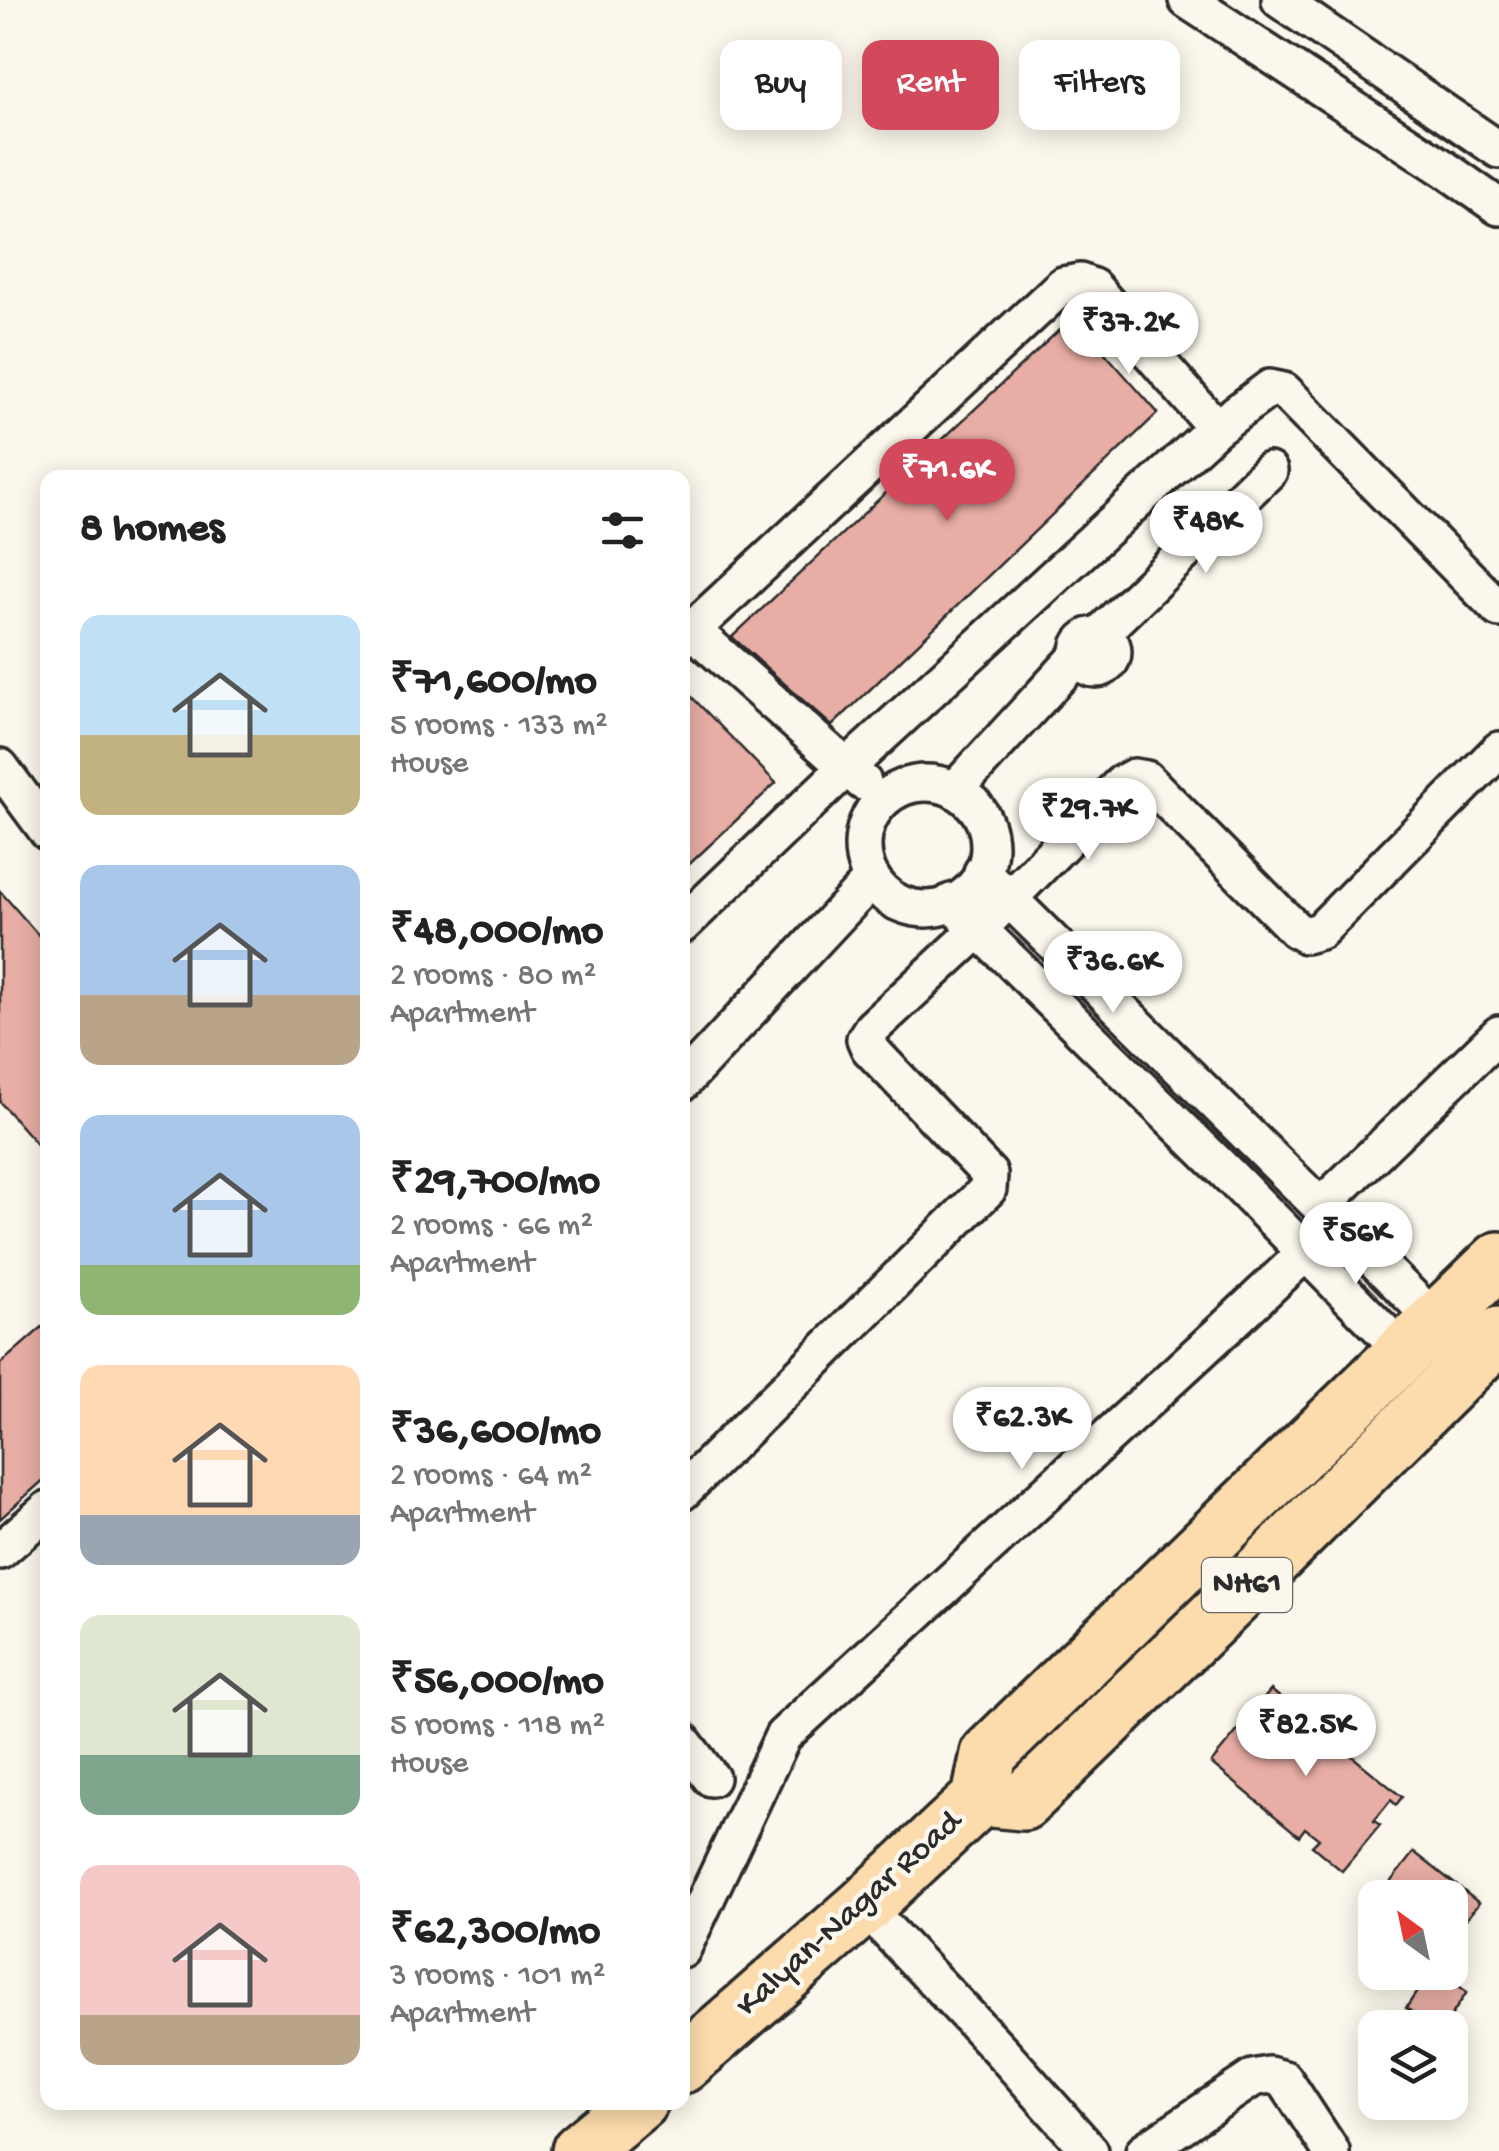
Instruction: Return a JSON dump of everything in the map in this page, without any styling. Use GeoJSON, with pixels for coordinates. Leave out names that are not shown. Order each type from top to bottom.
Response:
{"type":"FeatureCollection","features":[{"type":"Feature","properties":{"kind":"highway"},"geometry":{"type":"LineString","coordinates":[[980,1798],[989,1754],[1499,1260]]}},
{"type":"Feature","properties":{"kind":"highway","name":"Kalyan-Nagar Road"},"geometry":{"type":"LineString","coordinates":[[690,2058],[980,1798],[1023,1802],[1499,1335]]}},
{"type":"Feature","properties":{"kind":"street"},"geometry":{"type":"LineString","coordinates":[[1187,0],[1499,207]]}},
{"type":"Feature","properties":{"kind":"street"},"geometry":{"type":"LineString","coordinates":[[1280,0],[1499,150]]}},
{"type":"Feature","properties":{"kind":"street"},"geometry":{"type":"LineString","coordinates":[[690,632],[1063,285],[1080,282],[1093,288],[1216,428]]}},
{"type":"Feature","properties":{"kind":"street"},"geometry":{"type":"LineString","coordinates":[[690,918],[847,767],[1216,428],[1270,388],[1284,391],[1499,610]]}},
{"type":"Feature","properties":{"kind":"street"},"geometry":{"type":"LineString","coordinates":[[954,790],[1089,645],[1268,470]]}},
{"type":"Feature","properties":{"kind":"street"},"geometry":{"type":"LineString","coordinates":[[690,637],[882,800]]}},
{"type":"Feature","properties":{"kind":"street"},"geometry":{"type":"LineString","coordinates":[[690,1484],[988,1189],[989,1174],[869,1048],[865,1039],[1121,784],[1134,777],[1146,779],[1305,935],[1320,931],[1499,750]]}},
{"type":"Feature","properties":{"kind":"street"},"geometry":{"type":"LineString","coordinates":[[0,767],[40,821]]}},
{"type":"Feature","properties":{"kind":"street"},"geometry":{"type":"LineString","coordinates":[[921,782],[962,793],[976,808],[986,826],[986,866],[962,898],[923,909],[903,905],[885,894],[872,879],[864,860],[863,838],[882,800],[900,788],[921,782]]}},
{"type":"Feature","properties":{"kind":"street"},"geometry":{"type":"LineString","coordinates":[[982,872],[1320,1206],[1420,1336]]}},
{"type":"Feature","properties":{"kind":"street"},"geometry":{"type":"LineString","coordinates":[[690,1074],[872,879]]}},
{"type":"Feature","properties":{"kind":"street"},"geometry":{"type":"LineString","coordinates":[[951,902],[1305,1253],[1420,1336]]}},
{"type":"Feature","properties":{"kind":"street"},"geometry":{"type":"LineString","coordinates":[[1320,1206],[1499,1034]]}},
{"type":"Feature","properties":{"kind":"street"},"geometry":{"type":"LineString","coordinates":[[690,1933],[783,1736],[1305,1253]]}},
{"type":"Feature","properties":{"kind":"street"},"geometry":{"type":"LineString","coordinates":[[0,1551],[40,1516]]}},
{"type":"Feature","properties":{"kind":"street"},"geometry":{"type":"LineString","coordinates":[[690,1750],[711,1778]]}},
{"type":"Feature","properties":{"kind":"street"},"geometry":{"type":"LineString","coordinates":[[864,1906],[1090,2151]]}},
{"type":"Feature","properties":{"kind":"street"},"geometry":{"type":"LineString","coordinates":[[1156,2148],[1253,2078],[1269,2075],[1284,2080],[1332,2151]]}},
{"type":"Feature","properties":{"kind":"building"},"geometry":{"type":"Polygon","coordinates":[[[1073,317],[1158,413],[832,726],[732,637],[1073,317]]]}},
{"type":"Feature","properties":{"kind":"building"},"geometry":{"type":"Polygon","coordinates":[[[690,695],[776,783],[690,864],[690,695]]]}},
{"type":"Feature","properties":{"kind":"building"},"geometry":{"type":"Polygon","coordinates":[[[0,891],[40,937],[40,1148],[0,1102],[0,891]]]}},
{"type":"Feature","properties":{"kind":"building"},"geometry":{"type":"Polygon","coordinates":[[[40,1329],[40,1483],[0,1519],[0,1364],[40,1329]]]}},
{"type":"Feature","properties":{"kind":"building"},"geometry":{"type":"Polygon","coordinates":[[[1271,1690],[1402,1797],[1396,1805],[1391,1800],[1374,1821],[1380,1825],[1342,1871],[1312,1846],[1319,1839],[1305,1828],[1299,1836],[1211,1763],[1271,1690]]]}},
{"type":"Feature","properties":{"kind":"building"},"geometry":{"type":"Polygon","coordinates":[[[1414,1852],[1450,1880],[1392,1880],[1414,1852]]]}},
{"type":"Feature","properties":{"kind":"building"},"geometry":{"type":"Polygon","coordinates":[[[1468,1894],[1479,1903],[1468,1917],[1468,1894]]]}},
{"type":"Feature","properties":{"kind":"building"},"geometry":{"type":"Polygon","coordinates":[[[1418,1990],[1467,1992],[1455,2010],[1406,2008],[1418,1990]]]}}]}
